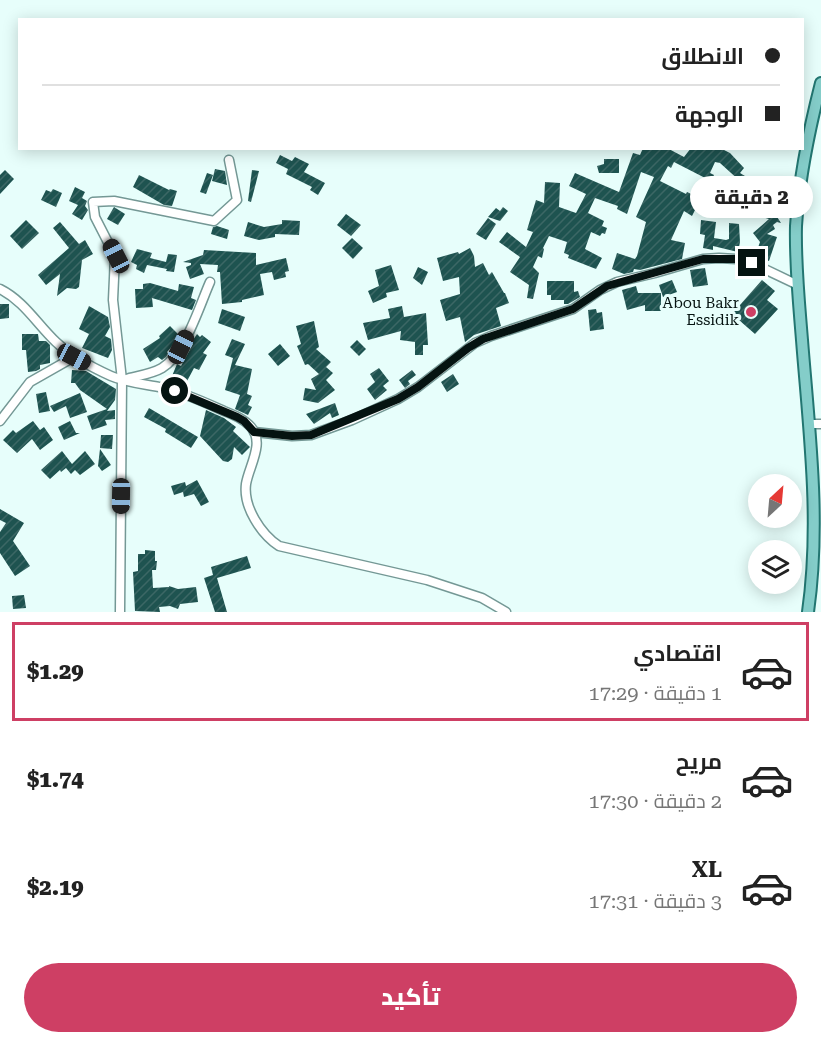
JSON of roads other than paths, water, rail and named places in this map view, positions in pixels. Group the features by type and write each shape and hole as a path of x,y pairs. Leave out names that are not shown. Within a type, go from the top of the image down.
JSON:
{"main road":[{"path":"808,612 814,502 796,227 810,127 821,83"}],"street":[{"path":"120,612 122,380 113,300 116,256 95,217 93,202 114,201 214,221 237,200 228,159"},
{"path":"254,432 292,436 311,435 352,420 408,393 483,339 573,309 616,282 703,259 719,258 752,263 798,285"},
{"path":"122,380 160,369 170,362 181,347 210,282"},
{"path":"0,289 16,299 56,342 74,357 122,380 161,387 197,398 244,421 254,432 257,445 246,484 246,497 255,520 274,543 291,550 393,570 427,580 482,598 506,612"},
{"path":"0,421 30,382 74,357"},
{"path":"809,424 821,424"}],"place":[{"name":"Abou Bakr Essidik","path":"751,312"}]}
